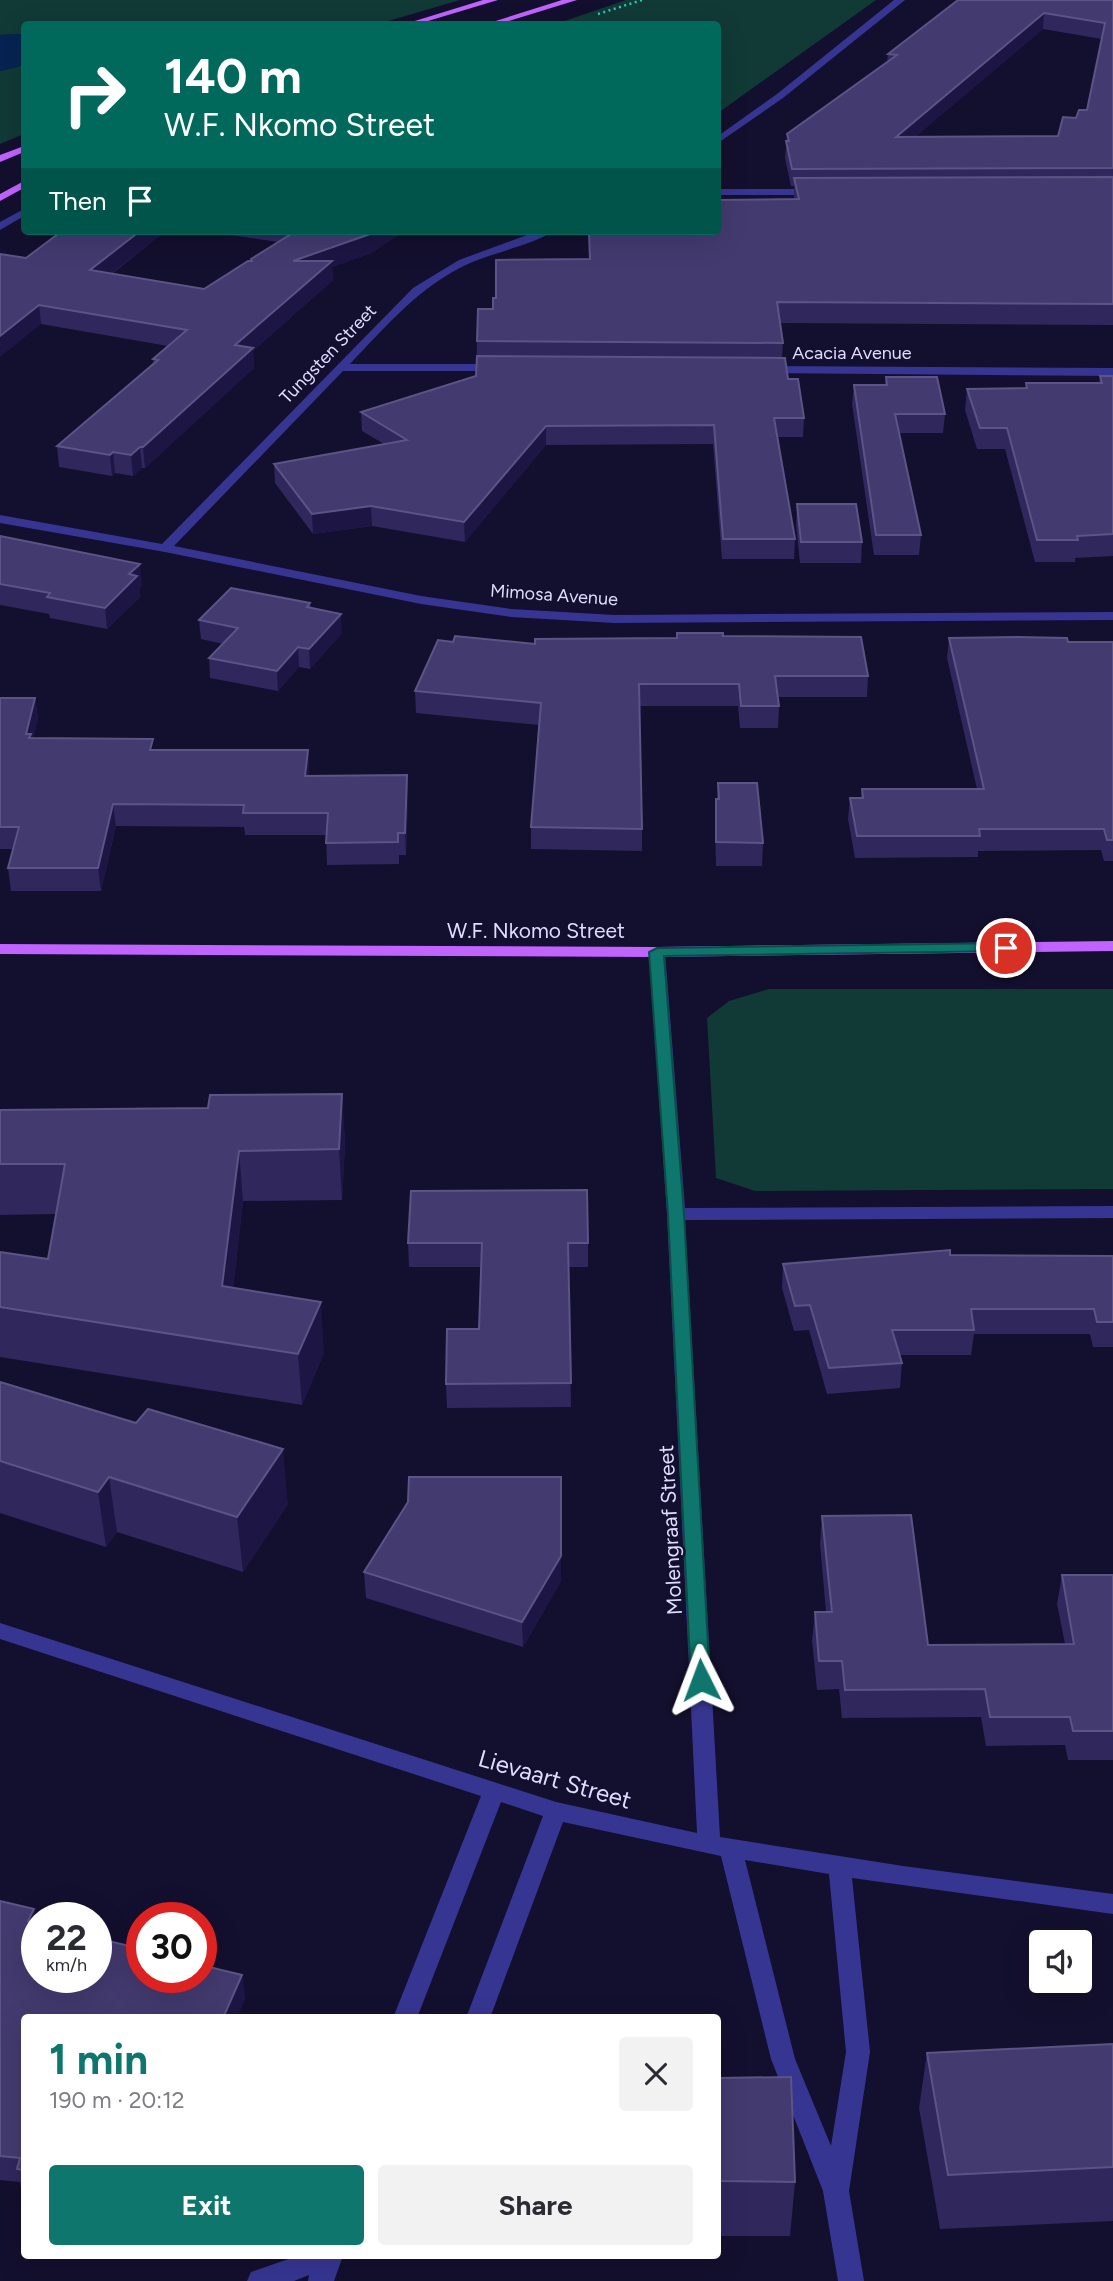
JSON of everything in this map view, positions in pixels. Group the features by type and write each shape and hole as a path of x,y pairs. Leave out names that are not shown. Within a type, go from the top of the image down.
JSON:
{"main road":[{"path":"420,21 493,0"},
{"path":"501,21 572,0"},
{"path":"0,159 21,150"},
{"path":"0,198 21,186"},
{"name":"W.F. Nkomo Street","path":"0,949 657,952 1113,946"}],"street":[{"path":"721,138 780,96 900,0"},
{"path":"721,192 827,192"},
{"path":"0,227 21,214"},
{"name":"Tungsten Street","path":"165,548 399,306 439,274 538,235"},
{"path":"340,367 519,368"},
{"name":"Acacia Avenue","path":"753,370 1113,372"},
{"name":"Mimosa Avenue","path":"0,519 165,548 421,600 511,613 614,620 1113,616"},
{"name":"Molengraaf Street","path":"657,952 720,1846 783,2059 836,2191"},
{"path":"676,1214 1113,1212"},
{"name":"Lievaart Street","path":"0,1630 556,1811 840,1868 1113,1905"},
{"path":"407,2014 494,1791"},
{"path":"480,2014 556,1811"},
{"path":"840,1868 858,2052 836,2191 851,2281"},
{"path":"260,2281 326,2262"}],"path":[{"path":"590,16 642,0"}],"green space":[{"path":"0,0 460,0 388,21 21,21 21,34 0,35"},
{"path":"626,0 876,0 721,111 721,21 565,21"},
{"path":"21,66 21,135 0,144 0,71"},
{"path":"769,989 1113,989 1113,1189 755,1191 716,1178 707,1018 729,1001"}],"water":[{"path":"21,34 21,66 0,71 0,35"}],"building":[{"path":"958,0 1113,0 1113,168 792,169 787,134 897,55 888,54","holes":["1044,13 1105,23 1087,110 1079,110 1076,118 1063,117 1058,136 896,137"]},
{"path":"1113,177 1113,304 777,302 783,343 477,341 478,309 493,309 493,298 496,298 496,260 590,259 589,235 721,235 721,200 799,199 794,178"},
{"path":"57,235 135,235 90,270 204,289 290,235 367,235 293,261 332,261 235,345 253,348 131,455 113,452 110,455 57,446 158,360 153,359 187,330 39,305 0,336 0,254 26,258"},
{"path":"477,356 785,358 788,379 798,379 804,418 774,418 795,539 723,539 714,425 546,426 464,522 371,506 312,514 274,464 407,440 361,412 476,376"},
{"path":"1100,376 1113,376 1113,534 1077,536 1078,540 1037,540 1007,428 980,428 967,389 1027,388 1026,383 1102,383"},
{"path":"886,377 937,377 945,414 895,414 921,535 876,535 854,385 887,385"},
{"path":"797,504 856,504 862,542 801,542"},
{"path":"0,536 140,564 129,574 137,576 105,608 47,597 50,593 0,584"},
{"path":"231,588 310,603 307,607 341,614 309,649 298,647 277,671 209,658 238,628 199,620"},
{"path":"677,633 861,637 868,676 775,676 779,706 741,706 739,684 639,684 642,829 531,827 541,703 415,691 438,640 453,642 455,636 535,644 535,639 677,638"},
{"path":"949,638 1067,638 1068,642 1113,642 1113,840 1107,840 1104,829 979,829 980,836 857,836 850,798 863,798 862,789 984,789"},
{"path":"0,698 35,698 26,734 31,734 29,738 153,739 150,750 308,750 305,776 407,775 405,833 398,833 398,842 326,843 328,813 243,813 244,805 113,804 98,868 8,868 19,827 0,827"},
{"path":"718,783 757,783 763,843 716,842"},
{"path":"342,1094 339,1149 239,1151 222,1286 321,1302 298,1354 0,1307 0,1252 48,1259 65,1164 0,1164 0,1110 208,1108 210,1095"},
{"path":"587,1190 588,1243 568,1243 571,1383 446,1384 447,1329 479,1329 482,1243 408,1243 411,1191"},
{"path":"950,1250 950,1255 1113,1256 1113,1322 1097,1322 1094,1309 971,1309 974,1330 892,1330 902,1363 829,1368 810,1305 795,1306 783,1264"},
{"path":"0,1382 136,1423 148,1409 283,1449 237,1517 109,1477 98,1492 0,1461"},
{"path":"409,1477 561,1477 561,1556 522,1622 364,1572 408,1502"},
{"path":"911,1515 928,1645 1074,1644 1062,1575 1113,1575 1113,1731 1073,1731 1070,1717 990,1717 985,1689 845,1690 842,1661 819,1661 815,1612 832,1612 822,1516"},
{"path":"0,1901 21,1906 21,1993 112,1993 112,1942 126,1945 126,1993 217,1993 217,1969 242,1975 225,2014 21,2014 21,2170 17,2169 20,2158 0,2156"},
{"path":"1113,2044 1113,2167 948,2175 927,2053"},
{"path":"791,2077 795,2182 721,2181 721,2078"}],"route":[{"path":"701,1680 676,1214 657,952 1006,948"}]}
